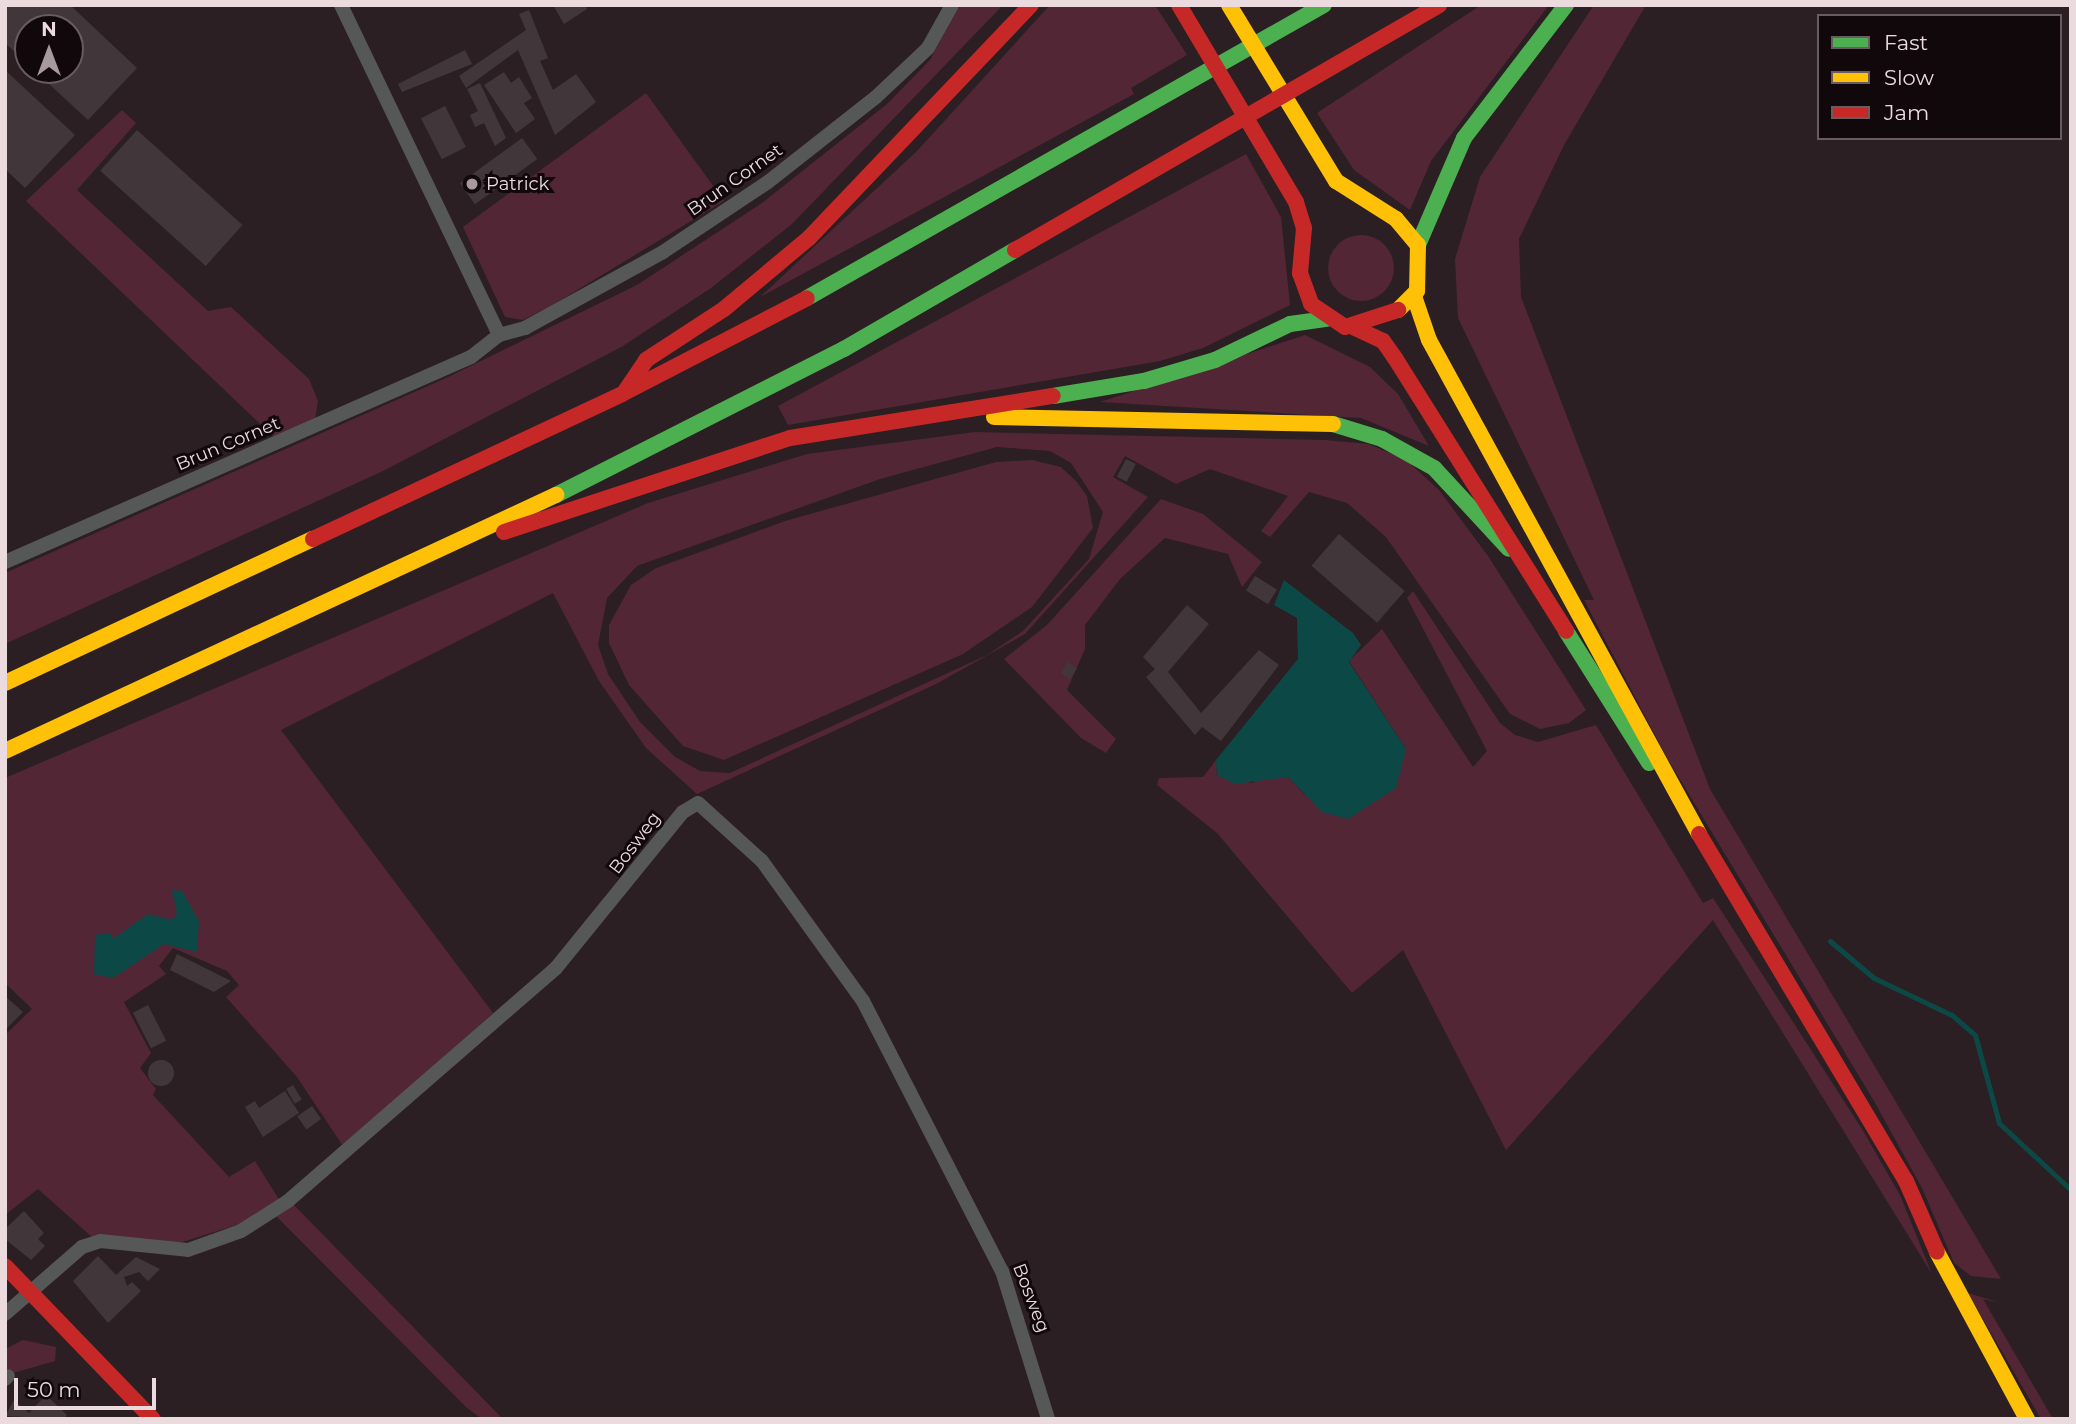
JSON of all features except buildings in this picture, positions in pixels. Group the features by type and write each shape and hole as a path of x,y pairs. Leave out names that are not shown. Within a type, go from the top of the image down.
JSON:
{"main road":[{"path":"622,394 646,360 724,310 809,238 1031,5"},
{"path":"1179,5 1296,201 1304,228 1302,284 1327,319"},
{"path":"1229,5 1336,181 1395,219 1418,245"},
{"path":"5,683 622,394 1143,111 1324,5"},
{"path":"5,751 465,541 844,349 1172,165 1373,47 1439,5"},
{"path":"1353,327 1392,316 1413,296 1421,274 1418,245 1464,138 1566,5"},
{"path":"1413,296 1429,340 1700,836 1906,1181 1952,1288 2027,1419"},
{"path":"465,541 541,524 779,441 1170,375 1290,324 1327,319 1353,327 1382,341 1395,358 1492,510 1510,549 1700,836"},
{"path":"922,417 1337,424 1382,439 1434,468 1510,549"},
{"path":"5,1266 153,1419"}],"street":[{"path":"341,5 499,335"},
{"name":"Brun Cornet","path":"5,562 471,357 499,335 581,299 759,189 908,70 952,5"},
{"name":"Bosweg","path":"28,1289 65,1257 100,1241 188,1250 241,1231 288,1201 556,968 683,812 698,803 762,861 863,1001 1002,1271 1048,1419"},
{"path":"5,1314 28,1289"}],"shaded area":[{"path":"960,5 1003,5 792,224 711,288 623,346 383,471 5,644 5,573 446,378 637,285 762,203 887,104 930,60"},
{"path":"1050,5 1155,5 1187,55 1131,88 1134,94 760,297 917,151"},
{"path":"1481,5 1549,5 1431,161 1410,210 1354,170 1317,113"},
{"path":"1594,5 1646,5 1564,145 1519,239 1521,297 1710,789 2001,1279 1971,1276 1954,1263 1922,1188 1874,1101 1667,758 1584,600 1594,600 1458,318 1455,259 1480,177"},
{"path":"646,93 724,201 551,306 523,320 505,317 463,227"},
{"path":"122,110 136,123 77,190 208,311 231,307 309,379 318,401 315,420 275,438 26,201"},
{"path":"1246,154 1281,217 1290,305 1203,348 1160,361 788,425 778,406"},
{"path":"1354,235 1368,235 1380,240 1389,249 1394,268 1392,281 1385,292 1368,301 1354,301 1342,296 1333,287 1328,275 1328,261 1333,249 1342,240"},
{"path":"1305,335 1370,367 1398,394 1429,446 1361,418 1100,402"},
{"path":"975,432 1325,440 1368,444 1405,459 1439,490 1488,556 1586,710 1569,723 1540,729 1510,714 1386,537 1347,503 1309,492 1270,537 1261,531 1288,496 1210,469 1176,484 1125,456 1113,477 1148,497 1025,634 936,684 697,794 646,748 599,681 553,593 281,730 493,1013 343,1146 297,1077 226,997 239,985 227,971 173,948 159,966 166,974 124,1002 151,1053 140,1068 156,1089 153,1095 229,1177 255,1161 280,1201 249,1221 173,1245 92,1237 38,1189 5,1215 5,1035 32,1009 5,983 5,778 648,503 807,454","holes":["997,447 1050,451 1071,463 1103,512 1089,559 1023,631 987,655 730,773 700,771 675,757 640,722 608,674 598,645 607,598 637,566 880,479"]},
{"path":"1032,460 1061,467 1077,482 1087,496 1093,528 1032,607 963,654 724,760 683,746 629,685 609,643 609,625 631,585 656,568 785,521 996,462"},
{"path":"1161,499 1203,514 1262,562 1242,587 1228,554 1165,538 1120,579 1085,625 1085,649 1067,690 1116,739 1106,753 1081,738 1004,659 1047,625"},
{"path":"1413,591 1500,723 1515,735 1538,742 1596,725 1703,903 1713,898 1862,1129 1900,1195 1932,1274 1713,920 1506,1150 1403,950 1352,993 1217,833 1157,785 1159,778 1203,777 1216,760 1217,775 1252,783 1265,775 1288,777 1305,795 1406,749 1349,661 1382,629 1473,767 1487,751 1407,598"},
{"path":"294,1205 503,1419 482,1419 466,1407 276,1216"},
{"path":"1968,1293 2001,1303 1983,1299 2053,1419 2041,1419"},
{"path":"23,1340 56,1347 55,1361 13,1373 5,1369 5,1349"}],"water":[{"path":"1284,580 1353,633 1361,645 1349,662 1406,749 1396,788 1348,819 1322,812 1288,777 1235,784 1217,775 1216,760 1298,659 1297,618 1274,605"},
{"path":"172,890 182,891 199,921 197,952 164,944 113,978 94,974 95,935 111,933 113,939 148,914 172,920 177,913"}],"waterway":[{"path":"1830,941 1874,978 1952,1015 1975,1035 1999,1123 2071,1190"}],"traffic: fast":[{"path":"807,298 1324,5"},
{"path":"1418,245 1464,138 1566,5"},
{"path":"556,495 844,349 1015,250"},
{"path":"1053,396 1144,381 1215,360 1290,324 1327,319"},
{"path":"1333,424 1382,439 1434,468 1509,549"},
{"path":"1566,631 1649,763"}],"traffic: slow":[{"path":"1229,5 1336,181 1396,219 1418,245 1417,291 1398,310"},
{"path":"1414,296 1429,340 1699,834"},
{"path":"994,417 1333,424"},
{"path":"5,751 556,495"},
{"path":"5,683 313,539"},
{"path":"1937,1252 2027,1419"}],"traffic: jam":[{"path":"626,390 646,360 724,309 809,238 1031,5"},
{"path":"1179,5 1296,202 1304,228 1300,273 1311,304 1345,327 1398,310"},
{"path":"1015,250 1439,5"},
{"path":"313,539 622,394 807,298"},
{"path":"1353,327 1383,341 1395,358 1566,631"},
{"path":"504,532 790,438 1053,396"},
{"path":"1699,834 1906,1181 1937,1252"},
{"path":"5,1266 153,1419"}],"place":[{"name":"Patrick","path":"472,184"}]}
